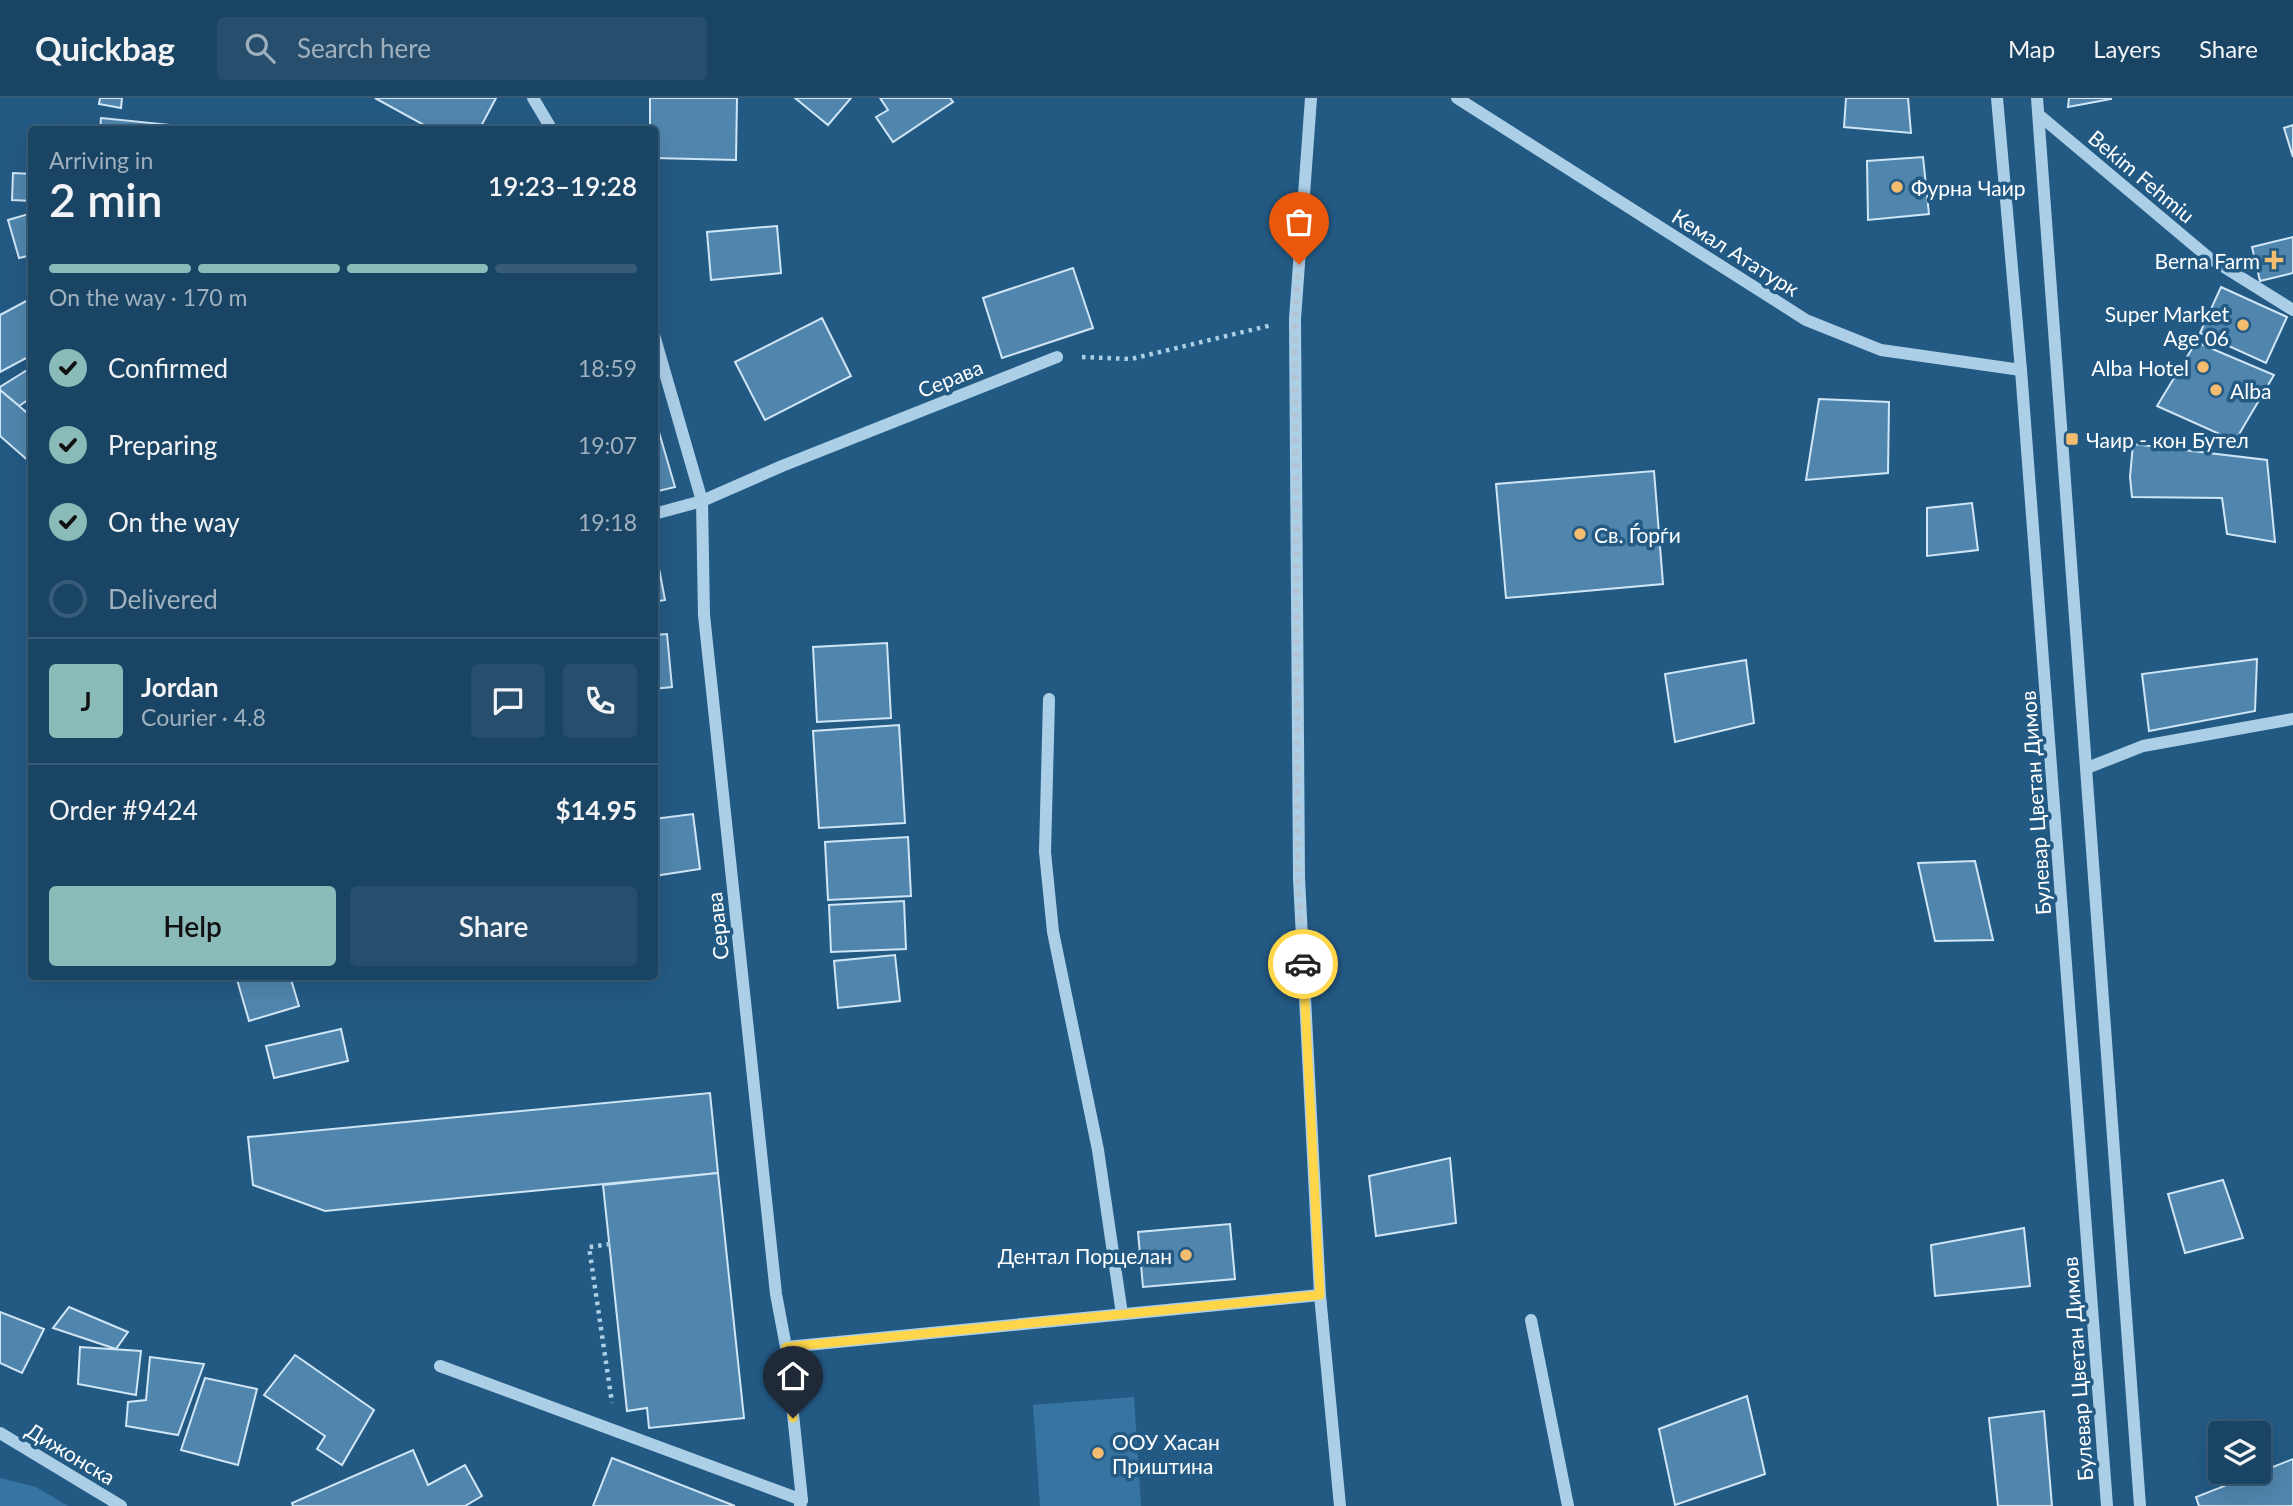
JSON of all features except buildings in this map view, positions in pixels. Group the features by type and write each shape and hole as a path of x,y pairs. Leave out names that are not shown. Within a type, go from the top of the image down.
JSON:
{"street":[{"path":"1311,98 1295,319 1298,878 1320,1295 1340,1506"},
{"name":"Кемал Ататурк","path":"1457,98 1806,320 1881,350 2021,369"},
{"name":"Булевар Цветан Димов","path":"1997,98 2021,369 2107,1506"},
{"path":"2038,98 2140,1506"},
{"path":"539,100 550,126"},
{"name":"Bekim Fehmiu","path":"2039,115 2208,257 2293,310"},
{"name":"Серава","path":"440,1366 801,1503 786,1347 776,1294 704,615 702,500 658,349"},
{"name":"Серава","path":"658,513 702,500 1057,357"},
{"path":"1049,699 1045,852 1053,932 1098,1150 1122,1314"},
{"path":"2087,768 2143,746 2293,719"},
{"path":"786,1347 1320,1295"},
{"path":"1531,1320 1569,1506"},
{"name":"Дижонска","path":"0,1433 121,1506"}],"path":[{"path":"1057,357 1131,359 1295,319"},
{"path":"610,1244 589,1247 617,1432"}],"shaded area":[{"path":"1134,1397 1141,1506 1040,1506 1033,1405"},
{"path":"0,1478 36,1487 68,1506 0,1506"}],"way so far":[{"path":"1299,264 1295,319 1298,878 1303,964"}],"place":[{"name":"Фурна Чаир","path":"1897,187"},
{"name":"Berna Farm","path":"2274,260"},
{"name":"Super Market Age 06","path":"2243,325"},
{"name":"Alba Hotel","path":"2203,367"},
{"name":"Alba","path":"2216,390"},
{"name":"Чаир - кон Бутел","path":"2072,439"},
{"name":"Св. Ѓорѓи","path":"1580,534"},
{"name":"Дентал Порцелан","path":"1186,1255"},
{"name":"ООУ Хасан Приштина","path":"1098,1453"}],"route":[{"path":"793,1418 786,1347 1320,1295 1303,964"}]}
